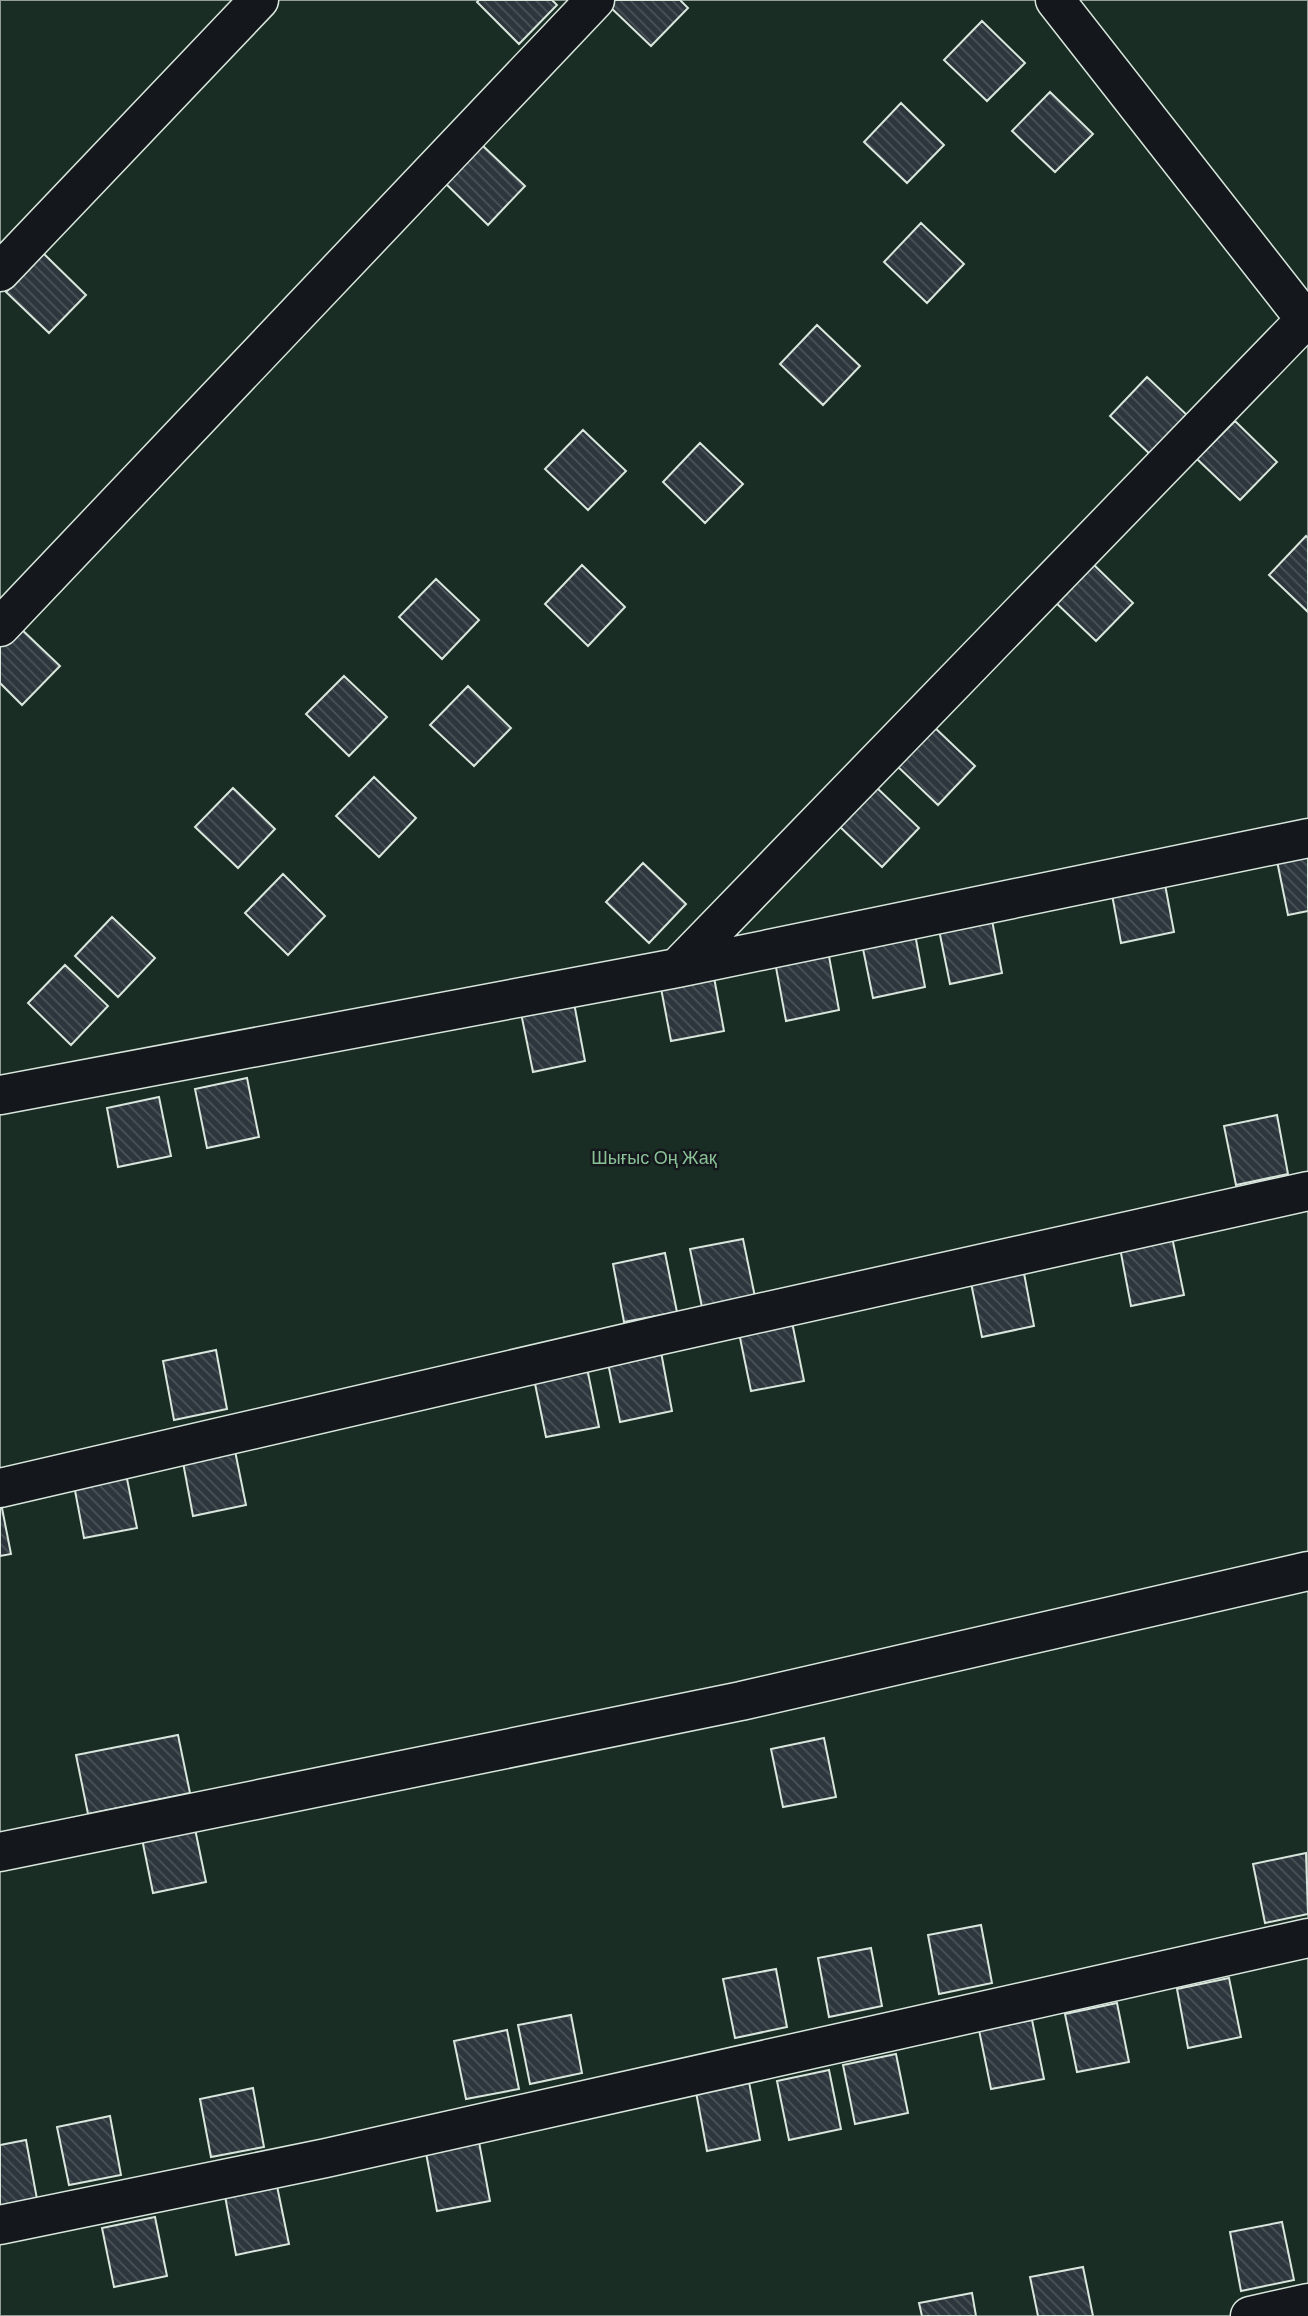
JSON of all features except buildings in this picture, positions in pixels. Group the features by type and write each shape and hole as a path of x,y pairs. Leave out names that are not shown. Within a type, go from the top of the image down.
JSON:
{"lane":[{"path":"0,272 259,0"},
{"path":"0,627 595,0"},
{"path":"677,968 1307,322 1055,0"},
{"path":"0,1095 677,968 1308,838"},
{"path":"0,1488 661,1335 1308,1191"},
{"path":"0,1852 741,1701 1308,1571"},
{"path":"0,2225 326,2158 1308,1938"},
{"path":"1250,2316 1308,2303"}],"green space":[{"name":"Шығыс Оң Жақ","path":"0,0 1308,0 1308,2316 0,2316"}]}
